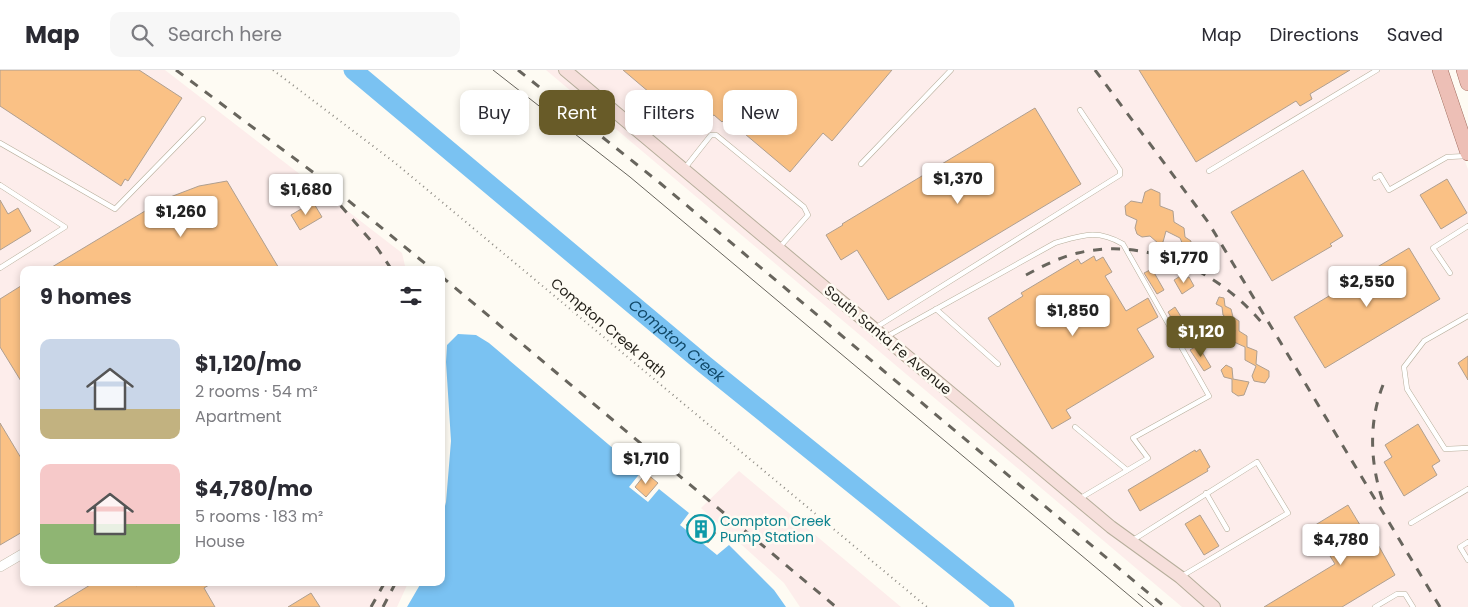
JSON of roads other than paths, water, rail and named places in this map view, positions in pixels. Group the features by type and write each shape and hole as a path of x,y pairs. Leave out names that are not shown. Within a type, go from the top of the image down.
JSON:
{"main road":[{"name":"South Santa Fe Avenue","path":"565,70 1078,500 1180,577 1214,607"},
{"path":"1440,70 1468,154"},
{"path":"1464,70 1468,83"}],"street":[{"path":"0,567 20,555"}],"lane":[{"path":"862,164 951,70"},
{"path":"1209,171 1377,70"},
{"path":"874,329 1120,175 1120,170 1080,110"},
{"path":"0,143 115,209 203,119"},
{"path":"684,169 711,135 716,134 804,207 808,216 778,248"},
{"path":"1375,178 1380,175 1389,190 1447,157 1468,154"},
{"path":"0,185 65,228 0,268"},
{"path":"1450,273 1433,248 1468,226"},
{"path":"884,337 1055,244 1082,235 1107,235 1123,244 1209,396 1133,438 1148,458 1078,500"},
{"path":"936,309 998,364"},
{"path":"1468,316 1424,341 1404,367 1407,389 1445,449 1468,448"},
{"path":"1075,427 1127,470"},
{"path":"1132,541 1257,462 1288,513 1180,577"},
{"path":"1411,523 1468,489"},
{"path":"1206,494 1227,529"},
{"path":"1468,542 1460,546 1468,560"},
{"path":"1375,607 1397,594 1405,594 1413,607"}],"water":[{"path":"458,334 476,335 489,343 641,472 629,487 648,502 659,489 689,513 680,525 717,555 729,545 774,590 786,607 407,607 419,586 445,586 445,506 451,441 446,362 447,345"}],"waterway":[{"name":"Compton Creek","path":"353,70 705,365 1005,607"}],"tram line":[{"path":"493,70 630,177 1143,607"},
{"path":"1138,594 1154,607"}],"railway":[{"path":"176,70 322,179 428,266"},
{"path":"518,70 660,183 1165,607"},
{"path":"1095,70 1208,222 1440,607"},
{"path":"329,192 378,249 389,266"},
{"path":"1026,275 1058,259 1078,253 1105,249 1131,250 1157,255 1183,264 1206,276 1248,308 1266,328"},
{"path":"445,279 836,607"},
{"path":"1383,385 1375,414 1373,444 1376,475 1384,504"},
{"path":"371,607 383,586"},
{"path":"383,607 394,586"}],"place":[{"name":"Compton Creek Pump Station","path":"701,529"}]}
